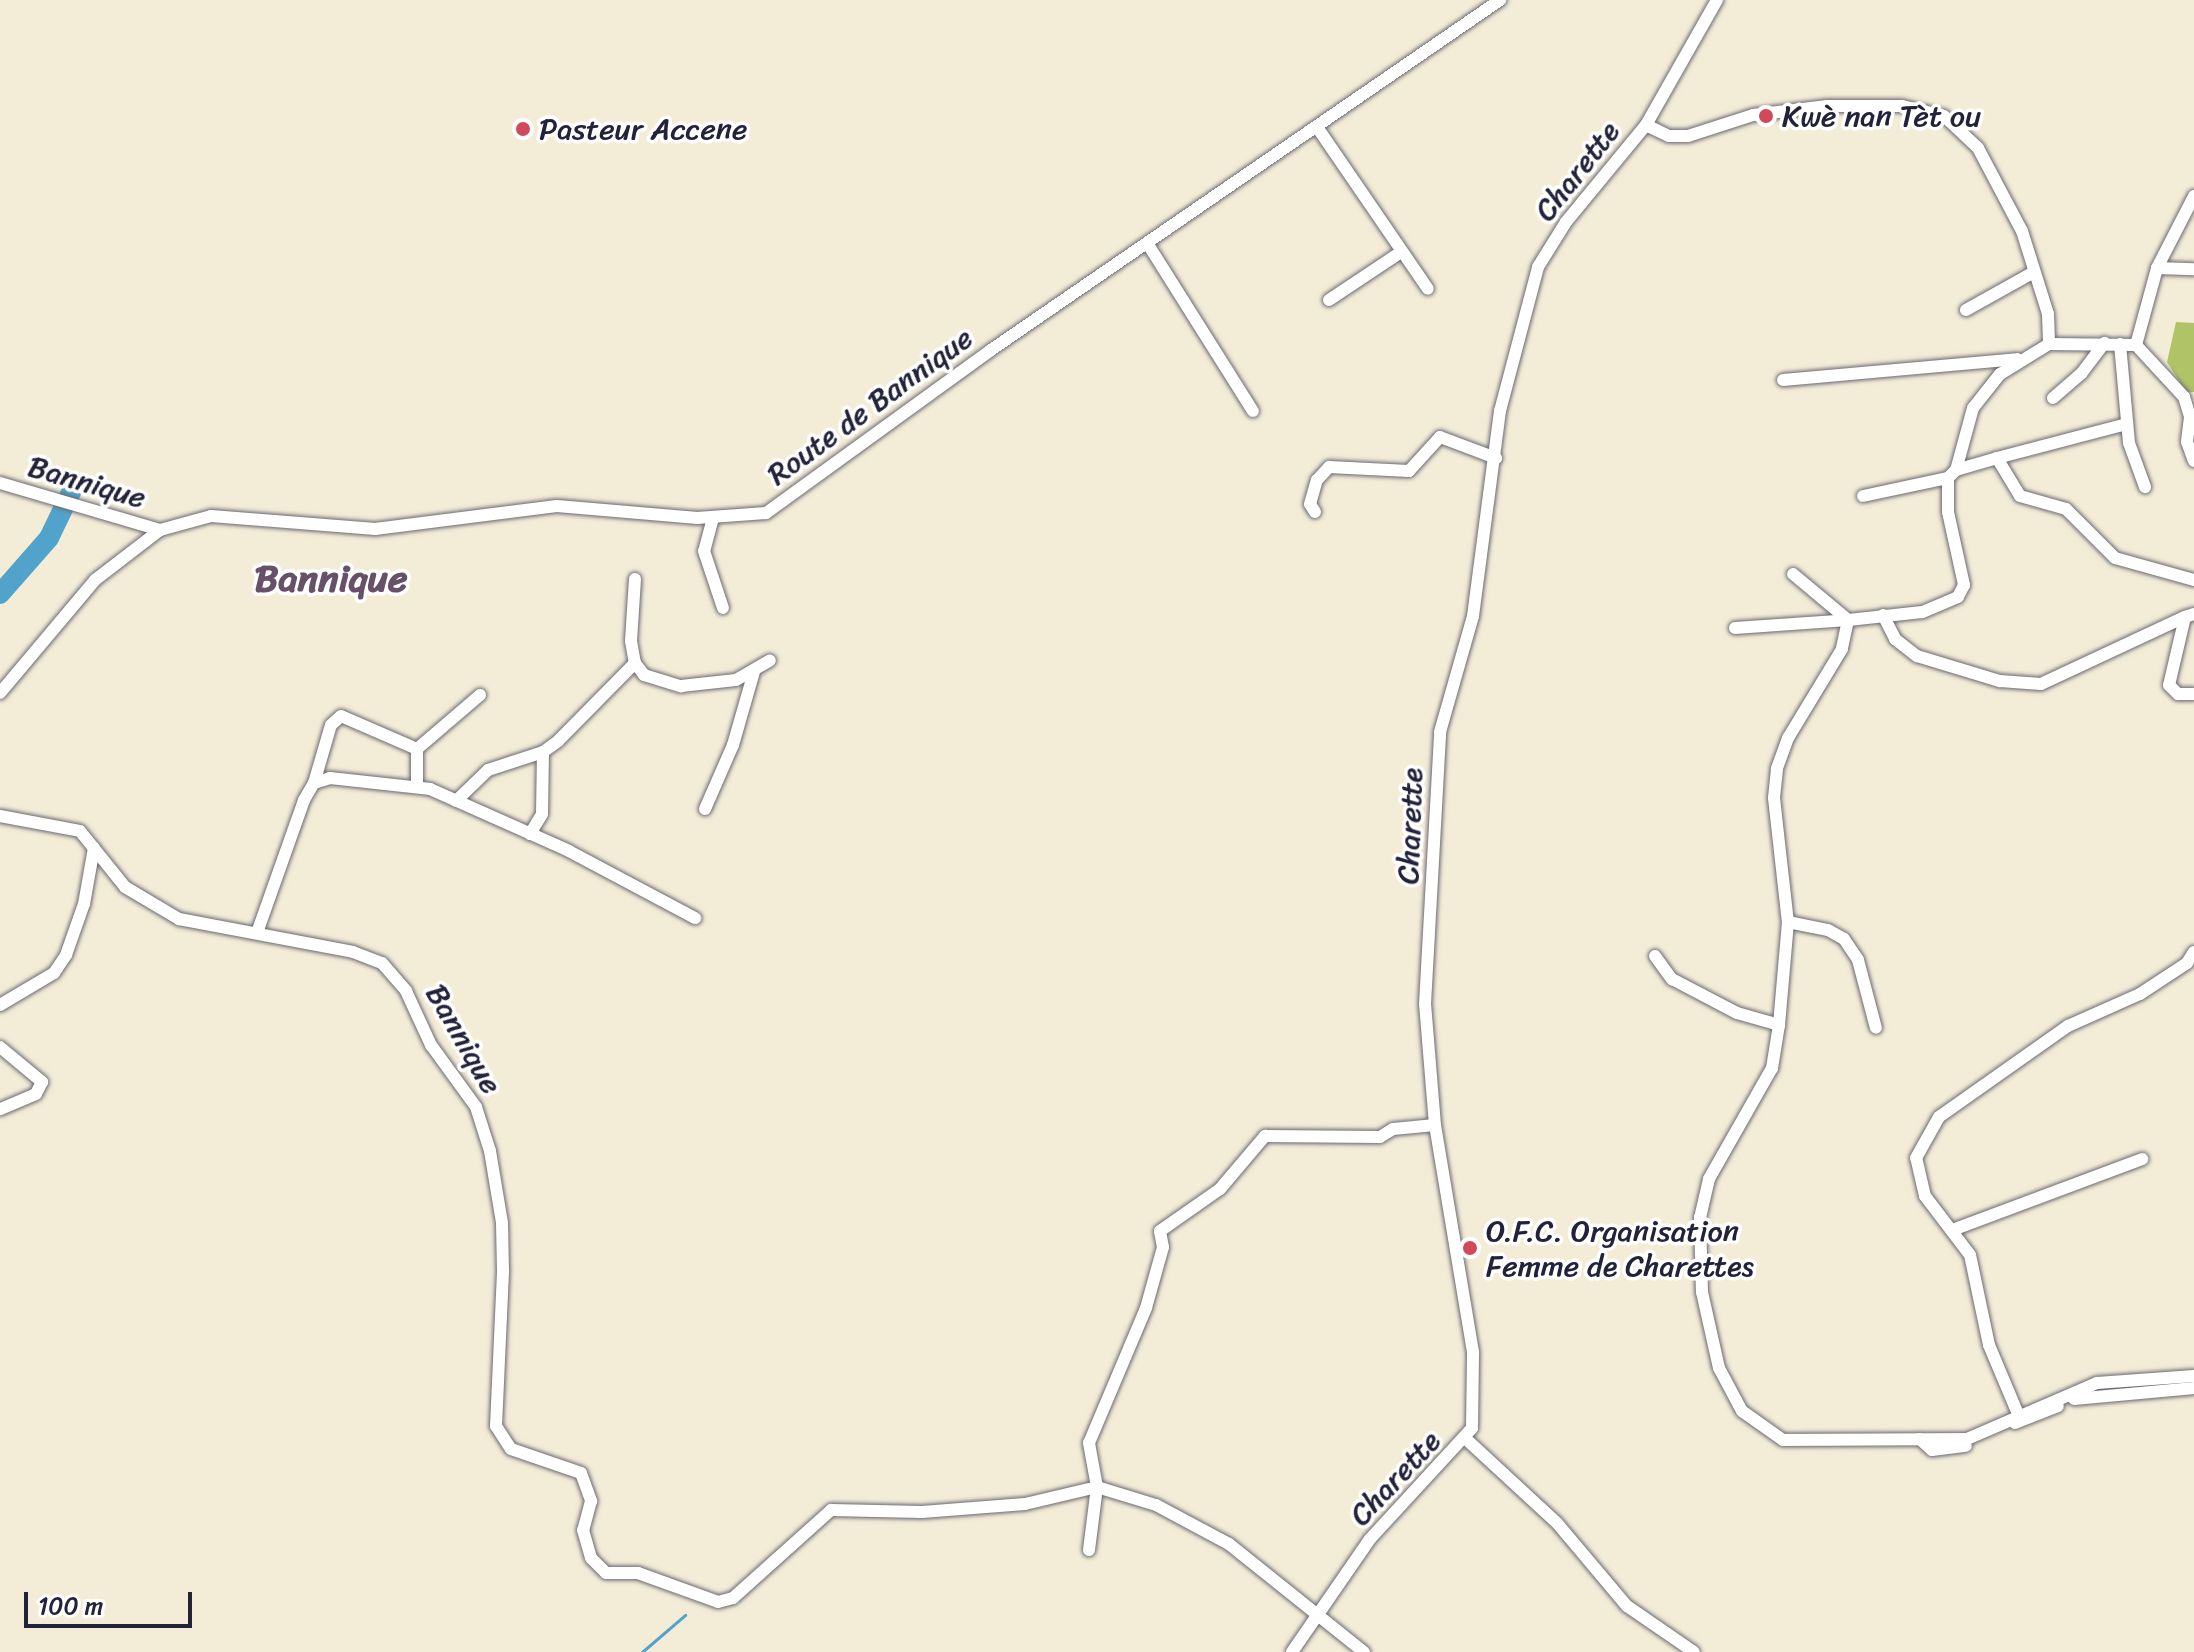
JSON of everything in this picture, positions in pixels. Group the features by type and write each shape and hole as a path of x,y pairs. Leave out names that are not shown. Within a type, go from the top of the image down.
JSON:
{"street":[{"name":"Route de Bannique","path":"0,693 95,580 160,530 211,516 246,515 375,529 557,506 713,518 766,513 795,495 991,350 1149,246 1500,0"},
{"name":"Charette","path":"1292,1652 1405,1495 1466,1439 1475,1412 1473,1352 1435,1125 1425,1004 1440,732 1473,616 1500,411 1538,267 1566,222 1646,125 1717,0"},
{"path":"1646,125 1669,136 1688,136 1753,115 1827,106 1902,106 1944,116 1978,148 2022,231 2048,314 2049,344"},
{"path":"1317,127 1428,289"},
{"path":"2136,345 2157,268 2191,210 2194,196"},
{"path":"1149,246 1253,411"},
{"path":"1329,300 1401,252"},
{"path":"2157,268 2194,269"},
{"path":"1966,310 2034,272"},
{"path":"2053,398 2081,374 2104,343"},
{"path":"1735,628 1848,620 1936,607 1958,597 1964,585 1948,512 1952,474 1973,408 2020,359 2049,344 2136,345 2184,397 2190,417 2194,461"},
{"path":"2120,344 2127,424 2145,487"},
{"path":"1783,380 2020,359"},
{"path":"1863,496 2127,424"},
{"path":"1315,512 1310,504 1317,480 1329,467 1409,471 1440,437 1496,458"},
{"path":"1997,458 2020,496 2066,509 2115,558 2194,580"},
{"name":"Bannique","path":"0,483 160,530"},
{"path":"713,518 704,551 721,604"},
{"path":"1793,574 1848,620"},
{"path":"635,579 631,641 635,663 644,675 681,686 736,680 770,660"},
{"path":"1883,615 1895,639 1917,656 2000,681 2041,684 2189,616"},
{"path":"2189,616 2169,685 2178,694 2194,694"},
{"path":"1848,620 1842,649 1788,738 1777,769 1774,798 1788,922 1772,1068 1729,1138 1709,1179 1700,1217 1702,1292 1719,1368 1742,1411 1783,1440 1967,1439 2018,1414 2097,1383 2194,1376"},
{"path":"456,801 488,770 543,752 635,663"},
{"path":"705,809 733,745 754,672"},
{"path":"417,785 417,749 480,695"},
{"path":"258,930 314,783 331,725 341,716 417,749"},
{"path":"530,834 542,814 543,752"},
{"path":"314,783 330,778 380,786 417,785 530,834 695,918"},
{"name":"Bannique","path":"0,816 80,831 125,887 179,919 258,930 382,963 406,991 431,1045 476,1107 502,1223 496,1426 511,1449 581,1473 590,1486 583,1530 591,1558 606,1573 638,1573 718,1602 733,1598 831,1510 922,1512 1025,1504 1097,1487"},
{"path":"0,1005 54,973 66,955 84,904 94,848"},
{"path":"1788,922 1828,930 1844,939 1858,960 1876,1028"},
{"path":"2018,1414 1989,1345 1970,1255 1955,1229 1925,1196 1916,1158 1939,1117 2068,1026 2140,994 2187,963 2194,952"},
{"path":"1655,956 1672,979 1737,1013 1779,1025"},
{"path":"0,1047 37,1073 42,1087 0,1109"},
{"path":"1089,1550 1097,1487 1089,1443 1146,1308 1163,1247 1160,1231 1220,1189 1265,1136 1380,1137 1393,1129 1435,1125"},
{"path":"1955,1229 2142,1159"},
{"path":"1920,1439 1932,1450 1969,1446 2083,1395 2194,1388"},
{"path":"1466,1439 1557,1523 1627,1606 1694,1652"},
{"path":"1097,1487 1156,1505 1229,1544 1364,1652"}],"green space":[{"path":"2176,322 2194,323 2194,392 2186,392 2167,362"}],"waterway":[{"path":"0,594 49,538 74,486"},
{"path":"642,1652 685,1615"}],"place":[{"name":"Kwè nan Tèt ou","path":"1766,116"},
{"name":"Pasteur Accene","path":"523,129"},
{"name":"O.F.C. Organisation Femme de Charettes","path":"1470,1248"}],"district":[{"name":"Bannique","path":"331,579"}]}
